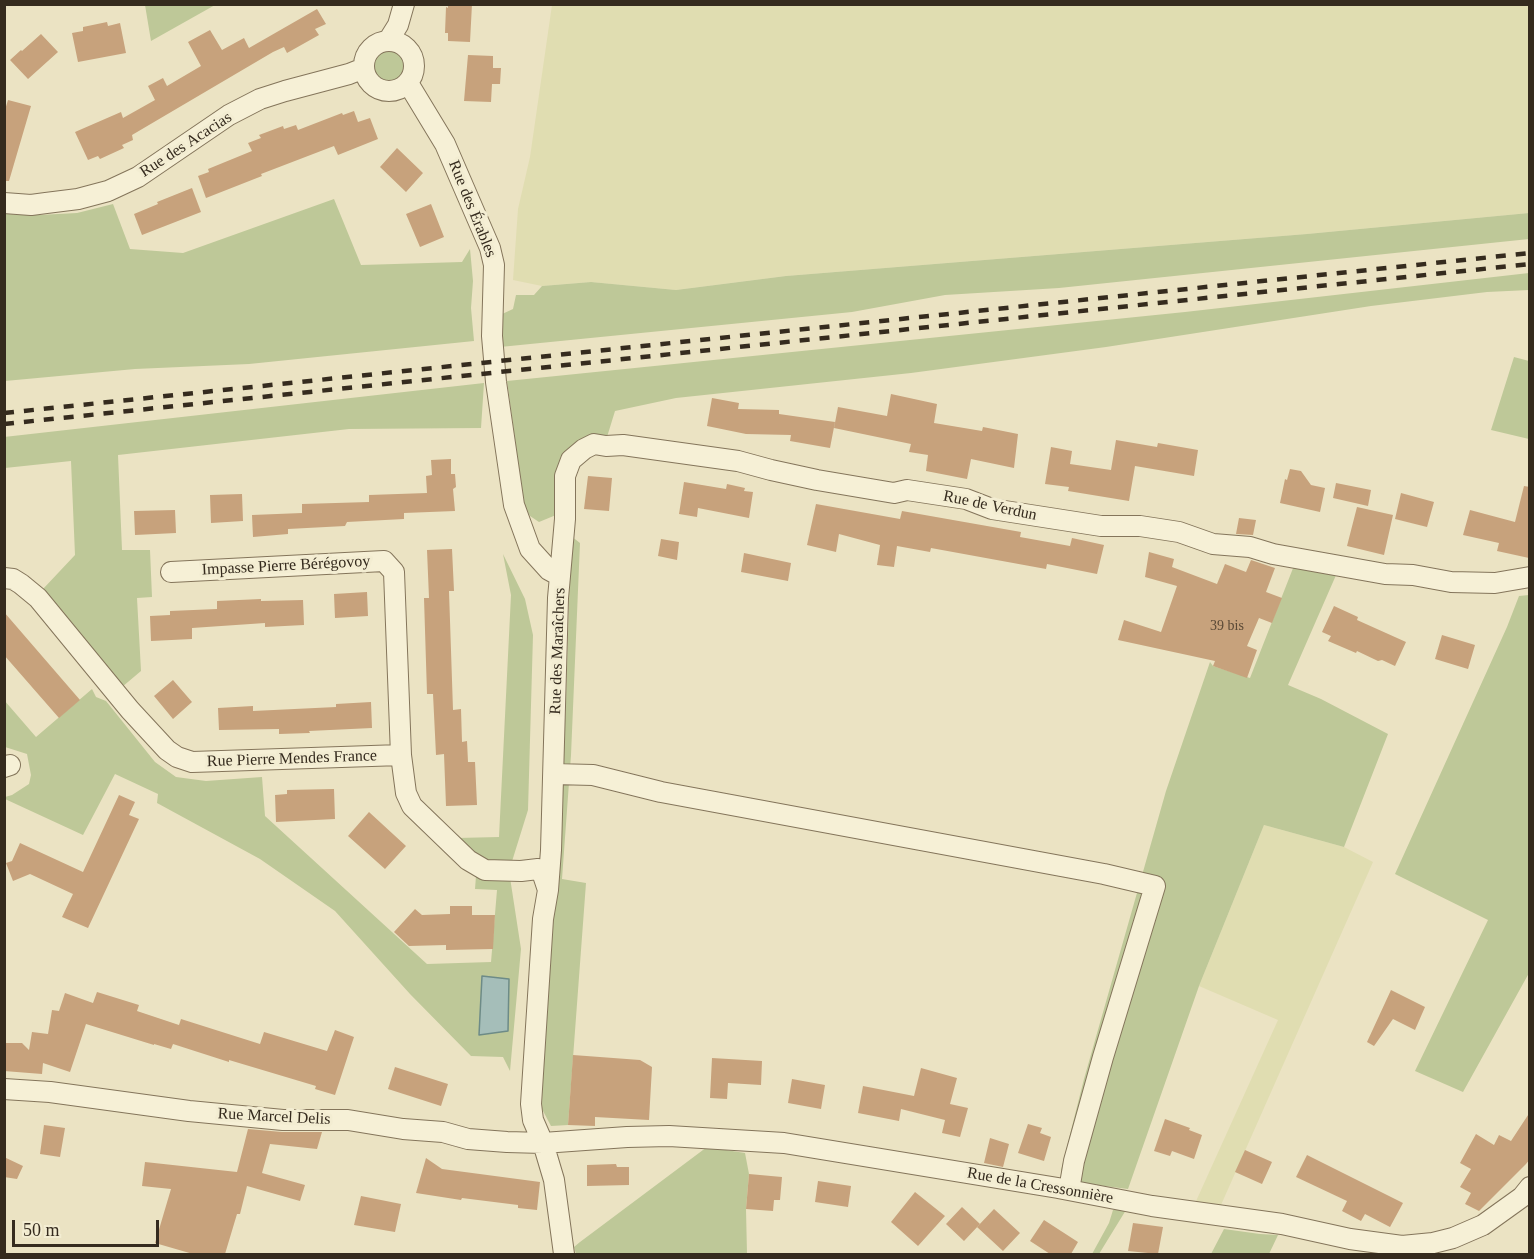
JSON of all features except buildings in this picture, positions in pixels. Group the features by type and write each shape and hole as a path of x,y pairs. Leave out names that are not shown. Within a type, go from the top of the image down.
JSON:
{"street":[{"path":"388,41 398,25 404,4"},
{"path":"388,41 401,44 411,52 415,65 412,78 408,83 397,91 384,92 372,86 364,68 365,58 370,49 378,43 388,41"},
{"name":"Rue des Acacias","path":"4,203 38,204 78,199 108,190 138,177 229,115 260,99 364,68"},
{"name":"Rue des Érables","path":"408,83 445,144 490,248 494,265 492,336 496,382"},
{"name":"Rue des Maraîchers","path":"496,382 514,505 521,529 530,549 549,570 560,576 548,890 543,919 531,1104 533,1120 543,1143 554,1180 564,1254"},
{"name":"Rue de Verdun","path":"560,576 565,519 565,476 571,460 594,444 606,446 623,444 738,461 817,480 894,493 907,490 966,499 992,509 1101,526 1140,526 1179,532 1213,544 1250,548 1385,574 1413,575 1451,582 1495,583 1530,577"},
{"name":"Impasse Pierre Bérégovoy","path":"171,572 384,561 394,573 401,755"},
{"name":"Rue Pierre Mendes France","path":"4,578 13,579 38,598 130,710 167,750 177,757 192,762 401,755 406,793 412,806 478,868 529,870"},
{"path":"553,784 592,775 661,792 1104,874 1155,886 1100,1069 1074,1161 1069,1190"},
{"name":"Rue des Maraîchers","path":"543,919 529,870 538,847 553,784"},
{"path":"529,870 543,875 548,890"},
{"name":"Rue Marcel Delis","path":"4,1089 60,1093 189,1111 283,1120 348,1120 403,1129 443,1132 468,1138 543,1143"},
{"name":"Rue de la Cressonnière","path":"543,1143 669,1136 784,1143 1152,1206 1282,1224 1350,1239 1402,1246 1433,1243 1453,1238 1483,1225 1527,1193"}],"shaded area":[{"path":"552,5 1529,5 1529,213 1307,234 786,276 676,290 591,282 542,286 513,280 518,209 530,157"},
{"path":"1264,825 1344,847 1373,862 1217,1214 1192,1210 1278,1020 1199,986"}],"green space":[{"path":"145,4 215,5 151,41"},
{"path":"389,51 400,55 404,66 400,77 389,81 378,77 374,66 378,55"},
{"path":"334,199 361,265 462,262 470,249 474,341 249,364 135,369 5,381 5,214 77,213 113,204 130,249 183,253"},
{"path":"1529,213 1529,239 1059,288 945,295 852,312 500,347 500,315 513,309 516,295 534,295 542,286 591,282 676,290 786,276 1307,234"},
{"path":"1529,273 1529,290 1487,292 1371,306 1106,347 911,373 676,398 615,411 607,437 594,434 577,442 560,464 556,515 539,522 530,516 524,505 507,381 1185,312"},
{"path":"1514,357 1529,361 1529,439 1491,430"},
{"path":"484,383 481,428 349,429 118,455 122,550 150,550 152,597 137,598 141,671 122,687 43,589 75,555 71,461 5,468 4,437"},
{"path":"571,536 580,543 571,755 562,879 586,883 568,1125 551,1126 542,1109 543,1045 555,903 566,702"},
{"path":"503,554 525,599 533,635 528,810 509,871 521,949 510,1071 503,1057 471,1056 410,994 335,911 260,859 157,803 158,794 115,774 83,835 5,799 29,784 31,775 27,754 5,747 4,700 36,737 92,689 96,697 106,701 155,762 176,777 206,781 262,777 265,816 427,964 491,962 497,890 475,889 476,876 457,838 499,837 511,595"},
{"path":"1297,558 1340,566 1288,685 1321,699 1388,734 1344,847 1264,825 1199,986 1128,1189 1073,1182 1061,1170 1084,1079 1166,791 1210,662 1213,666 1250,678"},
{"path":"1529,595 1529,973 1463,1092 1415,1071 1488,920 1395,874 1519,596"},
{"path":"707,1147 745,1153 749,1174 746,1209 747,1254 576,1254 574,1247 580,1242"},
{"path":"1113,1210 1126,1210 1099,1254 1092,1254 1109,1223"},
{"path":"1224,1229 1278,1235 1269,1254 1211,1254"}],"water":[{"path":"482,976 509,979 508,1031 479,1035"}],"railway":[{"path":"4,413 1530,253"},
{"path":"4,424 1530,264"}]}
